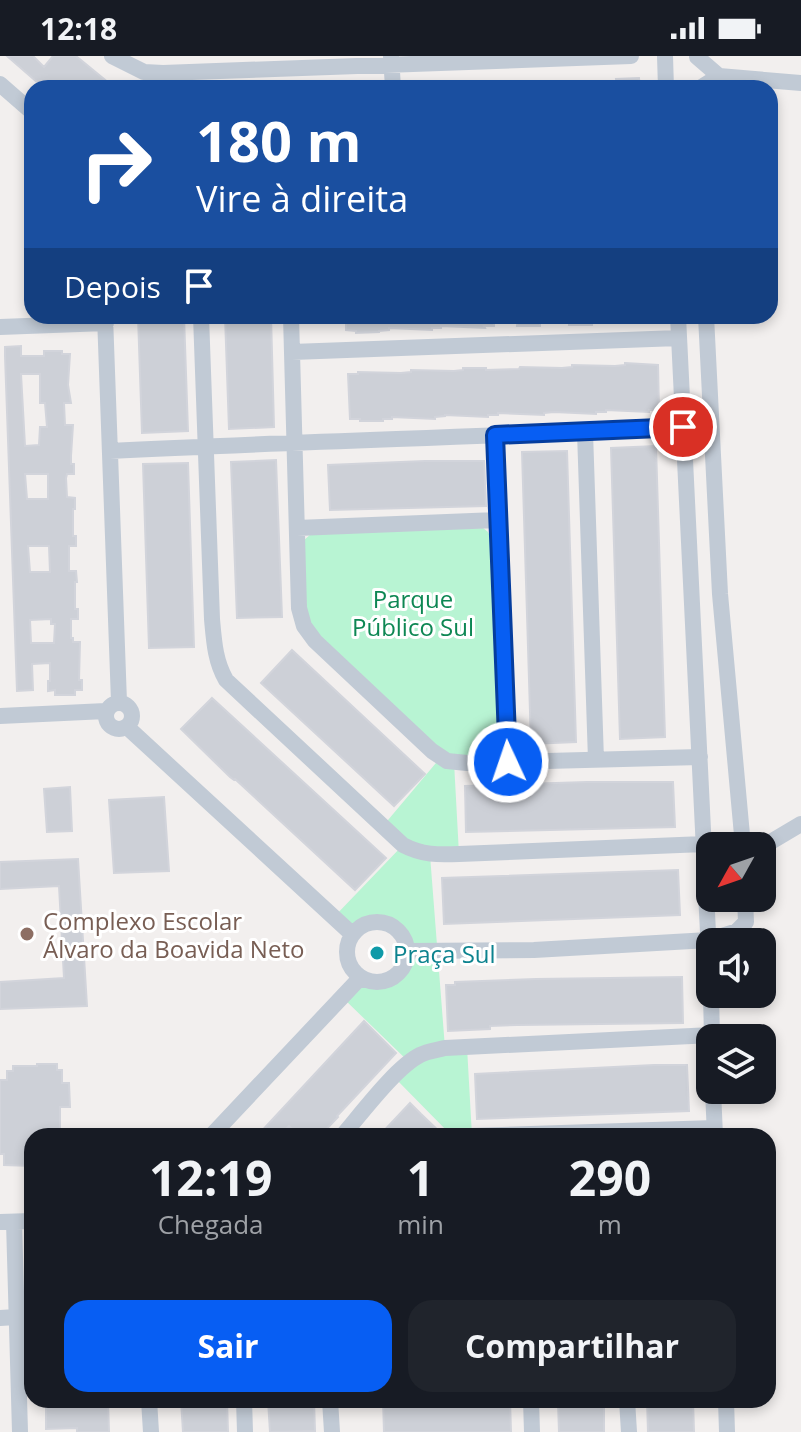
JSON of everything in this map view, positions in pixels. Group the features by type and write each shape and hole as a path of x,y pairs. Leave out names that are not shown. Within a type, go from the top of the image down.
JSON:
{"street":[{"path":"112,56 144,72 163,73 392,60 631,56"},
{"path":"665,56 666,80"},
{"path":"697,56 719,76"},
{"path":"697,56 698,80"},
{"path":"392,60 393,80"},
{"path":"712,80 719,76 766,80"},
{"path":"778,81 801,83"},
{"path":"0,84 24,105"},
{"path":"0,327 45,324"},
{"path":"105,324 113,707"},
{"path":"201,324 215,656 226,680 241,696 403,845 414,850 430,855 696,844"},
{"path":"291,324 299,608 304,626 315,641 432,751 447,761 700,757"},
{"path":"678,324 703,832"},
{"path":"706,324 720,594 742,832"},
{"path":"292,352 679,338"},
{"path":"110,451 683,427"},
{"path":"585,432 596,760"},
{"path":"495,435 508,762"},
{"path":"297,528 497,520"},
{"path":"0,716 127,705 132,712 132,720 127,727 352,934"},
{"path":"776,839 801,824"},
{"path":"377,922 396,928 402,934 408,951 403,969 397,976 379,983 360,978 353,971 346,954 352,934 359,927 377,922"},
{"path":"408,951 534,950 696,941"},
{"path":"219,1128 360,978"},
{"path":"349,1128 394,1077 423,1053 445,1048 696,1038"},
{"path":"713,1104 714,1128"},
{"path":"7,1222 8,1317 20,1432"},
{"path":"150,1408 151,1432"},
{"path":"244,1408 245,1432"},
{"path":"330,1408 332,1432"},
{"path":"531,1408 532,1432"},
{"path":"628,1408 629,1432"},
{"path":"726,1408 727,1432"}],"green space":[{"name":"Parque Público Sul","path":"483,528 491,539 501,745 486,757 454,762 459,854 430,855 445,1048 467,1047 472,1128 444,1128 394,1077 409,1062 342,997 360,978 377,982 391,979 401,971 406,960 407,947 394,926 372,922 352,934 334,917 403,845 383,826 441,757 315,632 305,611 303,541 311,534"}],"building":[{"path":"7,56 33,56 44,67 53,56 76,56 105,80 35,80"},
{"path":"138,324 184,324 188,431 142,433"},
{"path":"225,324 271,324 274,427 229,429"},
{"path":"346,324 494,324 485,328 389,328 379,332 356,333 346,330"},
{"path":"517,324 540,324 540,326"},
{"path":"21,346 21,356 44,356 44,351 70,354 68,385 71,403 64,403 65,425 73,425 71,464 74,464 74,474 67,474 66,478 67,497 75,498 73,536 76,536 76,546 69,546 69,571 76,571 75,609 78,609 78,619 71,619 71,638 73,642 80,642 79,680 82,680 82,690 75,690 75,695 55,695 55,690 48,691 50,663 32,664 33,690 17,691 5,347","holes":["21,374 40,374 40,403 45,403 47,427 40,427 39,445 25,446","25,474 48,474 48,499 27,499","28,546 49,546 50,572 30,572","51,619 51,624 55,624 54,643 31,643 30,620"]},
{"path":"625,363 658,365 659,410 606,410 596,414 554,412 544,415 498,413 488,417 445,415 435,419 392,417 383,421 350,419 348,374 454,371 463,368 615,366"},
{"path":"656,446 665,737 620,739 611,448"},
{"path":"567,451 576,742 531,744 522,452"},
{"path":"276,460 282,617 237,618 231,462"},
{"path":"484,461 486,506 330,510 328,465"},
{"path":"188,463 194,647 149,648 143,464"},
{"path":"292,650 425,774 394,806 261,683"},
{"path":"212,698 386,858 355,890 181,729"},
{"path":"673,782 675,827 466,832 465,786"},
{"path":"70,787 72,831 47,832 44,789"},
{"path":"164,797 169,871 114,873 109,800"},
{"path":"78,859 87,1006 0,1009 0,982 64,978 59,886 0,889 0,862"},
{"path":"678,870 680,915 444,924 442,878"},
{"path":"682,977 683,1023 517,1025 448,1031 446,985 455,985 455,982"},
{"path":"364,1021 396,1053 328,1128 264,1128"},
{"path":"57,1064 57,1070 62,1070 62,1083 69,1083 70,1107 60,1107 60,1128 24,1128 24,1166 4,1165 4,1154 0,1154 0,1080 7,1080 7,1071 13,1071 13,1066"},
{"path":"687,1065 689,1111 477,1119 475,1074"},
{"path":"410,1103 436,1128 387,1128"},
{"path":"46,1408 108,1408 109,1432 77,1432 77,1428 46,1429"},
{"path":"182,1408 227,1408 228,1432 183,1432"},
{"path":"268,1408 314,1408 315,1431 270,1432"},
{"path":"383,1408 510,1408 511,1432 384,1432"},
{"path":"558,1408 604,1408 604,1432 559,1432"},
{"path":"647,1408 693,1408 694,1432 648,1432"}],"place":[{"name":"Complexo Escolar Álvaro da Boavida Neto","path":"27,934"},
{"name":"Praça Sul","path":"377,953"}],"route":[{"path":"508,762 495,435 683,427"}]}
